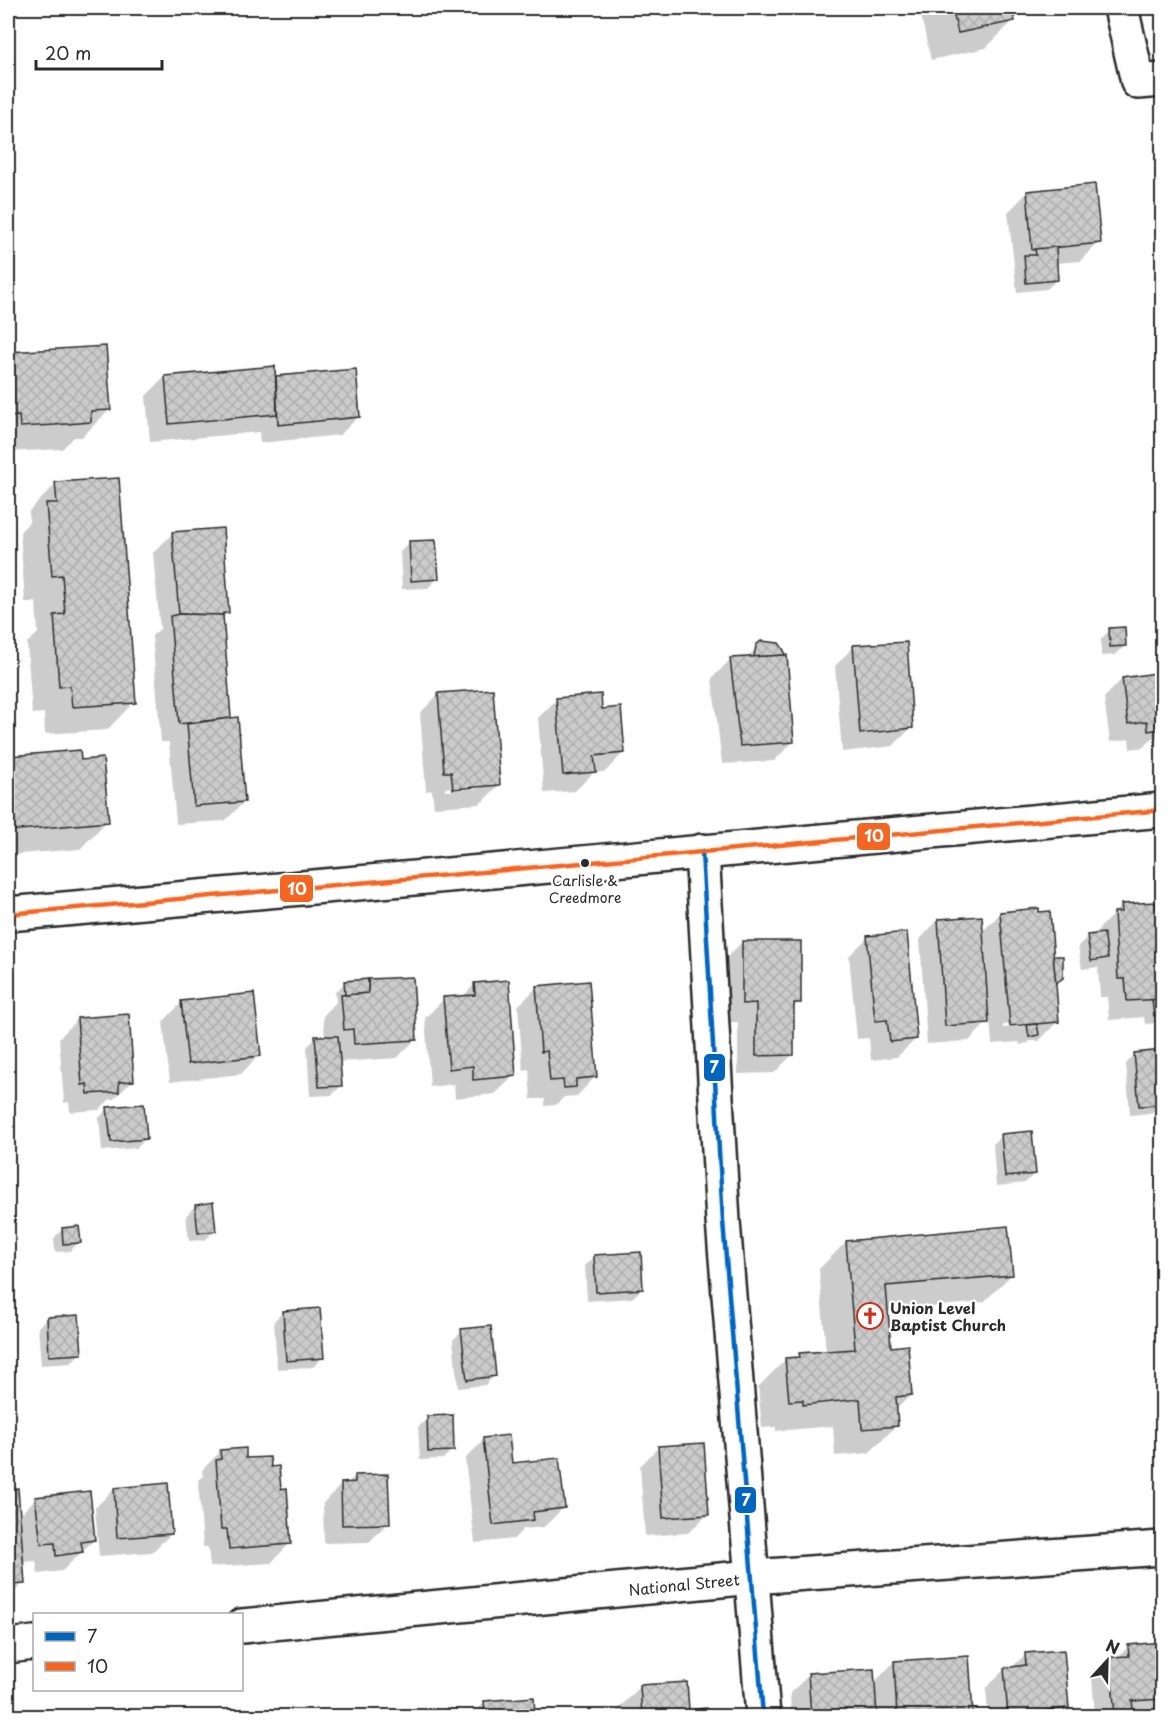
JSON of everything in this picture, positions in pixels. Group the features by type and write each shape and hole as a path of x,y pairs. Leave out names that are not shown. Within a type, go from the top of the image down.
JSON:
{"street":[{"path":"1121,8 1150,81"},
{"path":"8,914 585,864 702,851 1162,810"},
{"path":"702,851 723,1221 762,1716"},
{"name":"National Street","path":"243,1626 752,1577 1162,1548"},
{"path":"8,1646 33,1643"}],"building":[{"path":"952,8 1012,8 1015,21 958,33"},
{"path":"1095,184 1101,243 1032,250 1027,191"},
{"path":"1056,247 1058,280 1026,283 1024,255 1036,255 1035,249"},
{"path":"106,346 111,410 91,411 91,422 55,425 20,427 19,416 8,417 8,352"},
{"path":"275,366 277,414 169,424 165,376"},
{"path":"356,369 360,417 278,425 276,376"},
{"path":"119,478 136,703 72,707 70,686 59,687 54,615 65,614 62,575 52,576 46,503 57,503 55,482"},
{"path":"223,528 229,613 223,613 223,615 179,614 172,532"},
{"path":"436,540 439,579 411,581 409,541"},
{"path":"179,614 223,615 231,718 179,724 170,616"},
{"path":"1125,627 1126,646 1110,647 1109,628"},
{"path":"761,641 779,643 785,655 754,657 756,645"},
{"path":"907,642 913,728 860,734 853,645"},
{"path":"787,655 794,742 740,746 730,658"},
{"path":"1162,672 1162,729 1148,731 1147,721 1128,724 1122,678"},
{"path":"493,689 500,785 453,789 451,772 444,772 438,693"},
{"path":"601,694 602,709 621,707 625,753 594,756 596,772 563,775 556,698"},
{"path":"238,717 245,802 194,806 187,724"},
{"path":"80,750 81,760 103,758 109,822 8,831 10,756"},
{"path":"1155,902 1156,909 1162,908 1162,999 1127,1001 1125,979 1118,979 1114,912 1122,912 1121,904"},
{"path":"1039,908 1039,912 1050,911 1059,1022 1010,1026 1000,912"},
{"path":"982,916 989,1023 945,1026 938,919"},
{"path":"907,932 917,1039 890,1042 887,1020 875,1021 867,936"},
{"path":"1104,933 1108,958 1091,961 1087,935"},
{"path":"742,941 801,941 801,1003 794,1003 794,1055 756,1056 756,1003 742,1004"},
{"path":"1053,956 1063,956 1063,978 1056,983"},
{"path":"413,977 417,1040 354,1044 353,1029 344,1030 341,995 368,993 368,979"},
{"path":"368,979 368,993 345,995 344,981"},
{"path":"509,980 516,1076 473,1080 473,1066 449,1069 443,997 475,995 474,983"},
{"path":"589,981 597,1077 576,1079 576,1087 564,1088 563,1080 550,1081 547,1051 541,1052 536,986"},
{"path":"254,993 261,1056 188,1064 181,1001"},
{"path":"1162,999 1162,1015 1154,1016 1152,1000"},
{"path":"129,1014 134,1081 119,1082 119,1092 88,1094 87,1084 82,1085 77,1018"},
{"path":"1037,1024 1039,1035 1029,1037 1027,1025"},
{"path":"315,1036 338,1036 342,1086 319,1087"},
{"path":"1162,1050 1162,1084 1160,1084 1162,1105 1139,1106 1134,1053"},
{"path":"144,1104 147,1139 111,1142 107,1107"},
{"path":"1032,1131 1036,1174 1005,1177 1001,1134"},
{"path":"213,1202 216,1231 198,1233 195,1205"},
{"path":"79,1226 81,1243 63,1244 62,1228"},
{"name":"Union Level Baptist Church","path":"1008,1226 1013,1275 886,1286 891,1347 908,1345 912,1395 896,1397 898,1426 862,1429 860,1399 803,1405 803,1400 789,1401 785,1358 800,1357 799,1353 855,1349 846,1241"},
{"path":"641,1252 643,1289 596,1292 594,1255"},
{"path":"320,1308 324,1358 286,1361 283,1311"},
{"path":"79,1315 82,1354 49,1356 47,1317"},
{"path":"491,1326 496,1376 467,1380 461,1329"},
{"path":"453,1415 454,1451 428,1452 427,1416"},
{"path":"509,1435 512,1463 559,1458 565,1508 533,1512 534,1520 493,1525 483,1438"},
{"path":"704,1443 709,1515 663,1518 658,1446"},
{"path":"246,1448 246,1458 270,1457 271,1467 279,1466 281,1489 287,1488 291,1544 229,1549 227,1529 221,1529 216,1460 221,1459 220,1450"},
{"path":"388,1474 390,1524 342,1525 341,1483 355,1482 355,1475"},
{"path":"168,1483 172,1534 117,1538 114,1488"},
{"path":"18,1488 25,1584 8,1585 8,1489"},
{"path":"90,1491 95,1540 81,1542 83,1552 56,1556 55,1543 41,1544 35,1497"},
{"path":"1162,1642 1162,1699 1132,1701 1134,1716 1115,1716 1110,1657 1129,1656 1128,1645"},
{"path":"1064,1650 1069,1708 1031,1712 1031,1716 1008,1716 1004,1668 1026,1665 1025,1653"},
{"path":"969,1656 973,1714 897,1716 894,1661"},
{"path":"874,1669 877,1716 811,1716 808,1673"},
{"path":"687,1682 689,1710 706,1708 707,1716 642,1716 640,1685"},
{"path":"534,1697 535,1716 473,1716 485,1715 484,1701"}],"transit line":[{"name":"10","path":"8,914 1162,810"},
{"name":"7","path":"702,851 723,1221 763,1716"}],"place":[{"name":"Carlisle & Creedmore","path":"585,863"},
{"name":"Union Level Baptist Church","path":"870,1316"}]}
